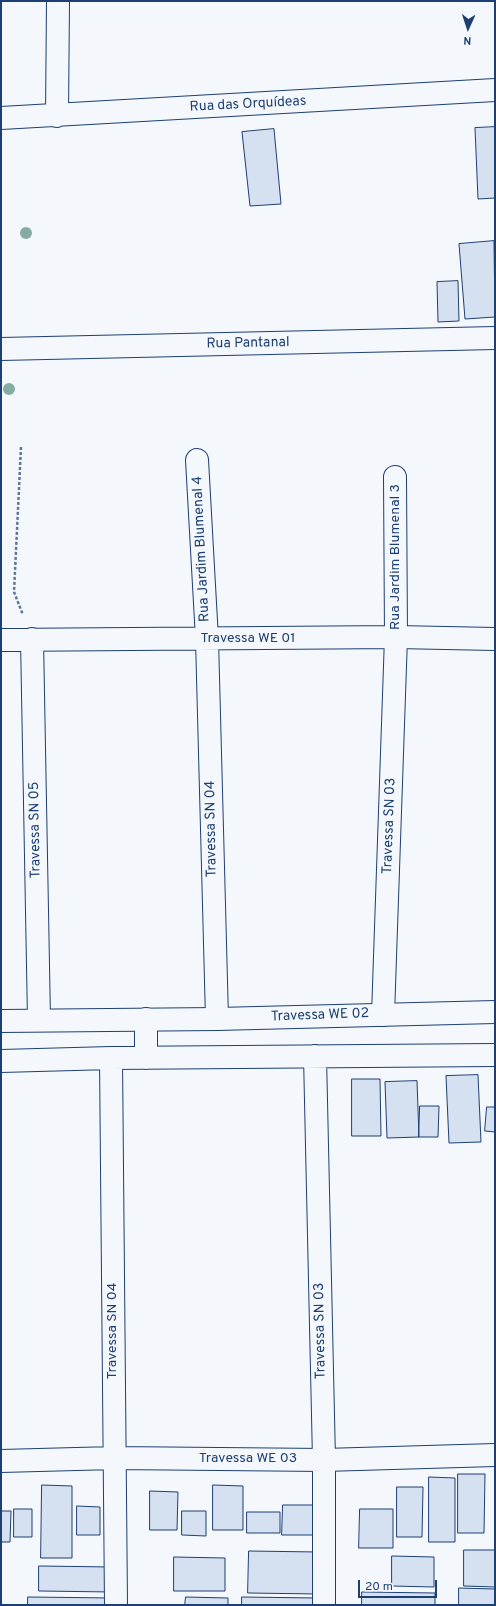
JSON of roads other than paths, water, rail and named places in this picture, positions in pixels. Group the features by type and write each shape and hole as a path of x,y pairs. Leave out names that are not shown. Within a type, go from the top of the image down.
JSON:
{"street":[{"path":"57,116 58,1"},
{"name":"Rua das Orquídeas","path":"1,118 495,90"},
{"name":"Rua Pantanal","path":"1,349 495,338"},
{"name":"Rua Jardim Blumenal 4","path":"196,460 207,639"},
{"name":"Rua Jardim Blumenal 3","path":"396,477 396,637"},
{"name":"Travessa WE 01","path":"1,640 396,637 495,639"},
{"name":"Travessa SN 03","path":"383,1015 396,637"},
{"name":"Travessa SN 04","path":"207,639 217,1019"},
{"name":"Travessa SN 05","path":"32,640 39,1020"},
{"name":"Travessa WE 02","path":"1,1020 217,1019 495,1012"},
{"path":"146,1019 146,1058"},
{"path":"1,1061 111,1058 495,1055"},
{"name":"Travessa SN 03","path":"315,1056 324,1460 324,1605"},
{"name":"Travessa SN 04","path":"111,1058 116,1605"},
{"name":"Travessa WE 03","path":"1,1461 114,1458 324,1460 495,1455"}]}
